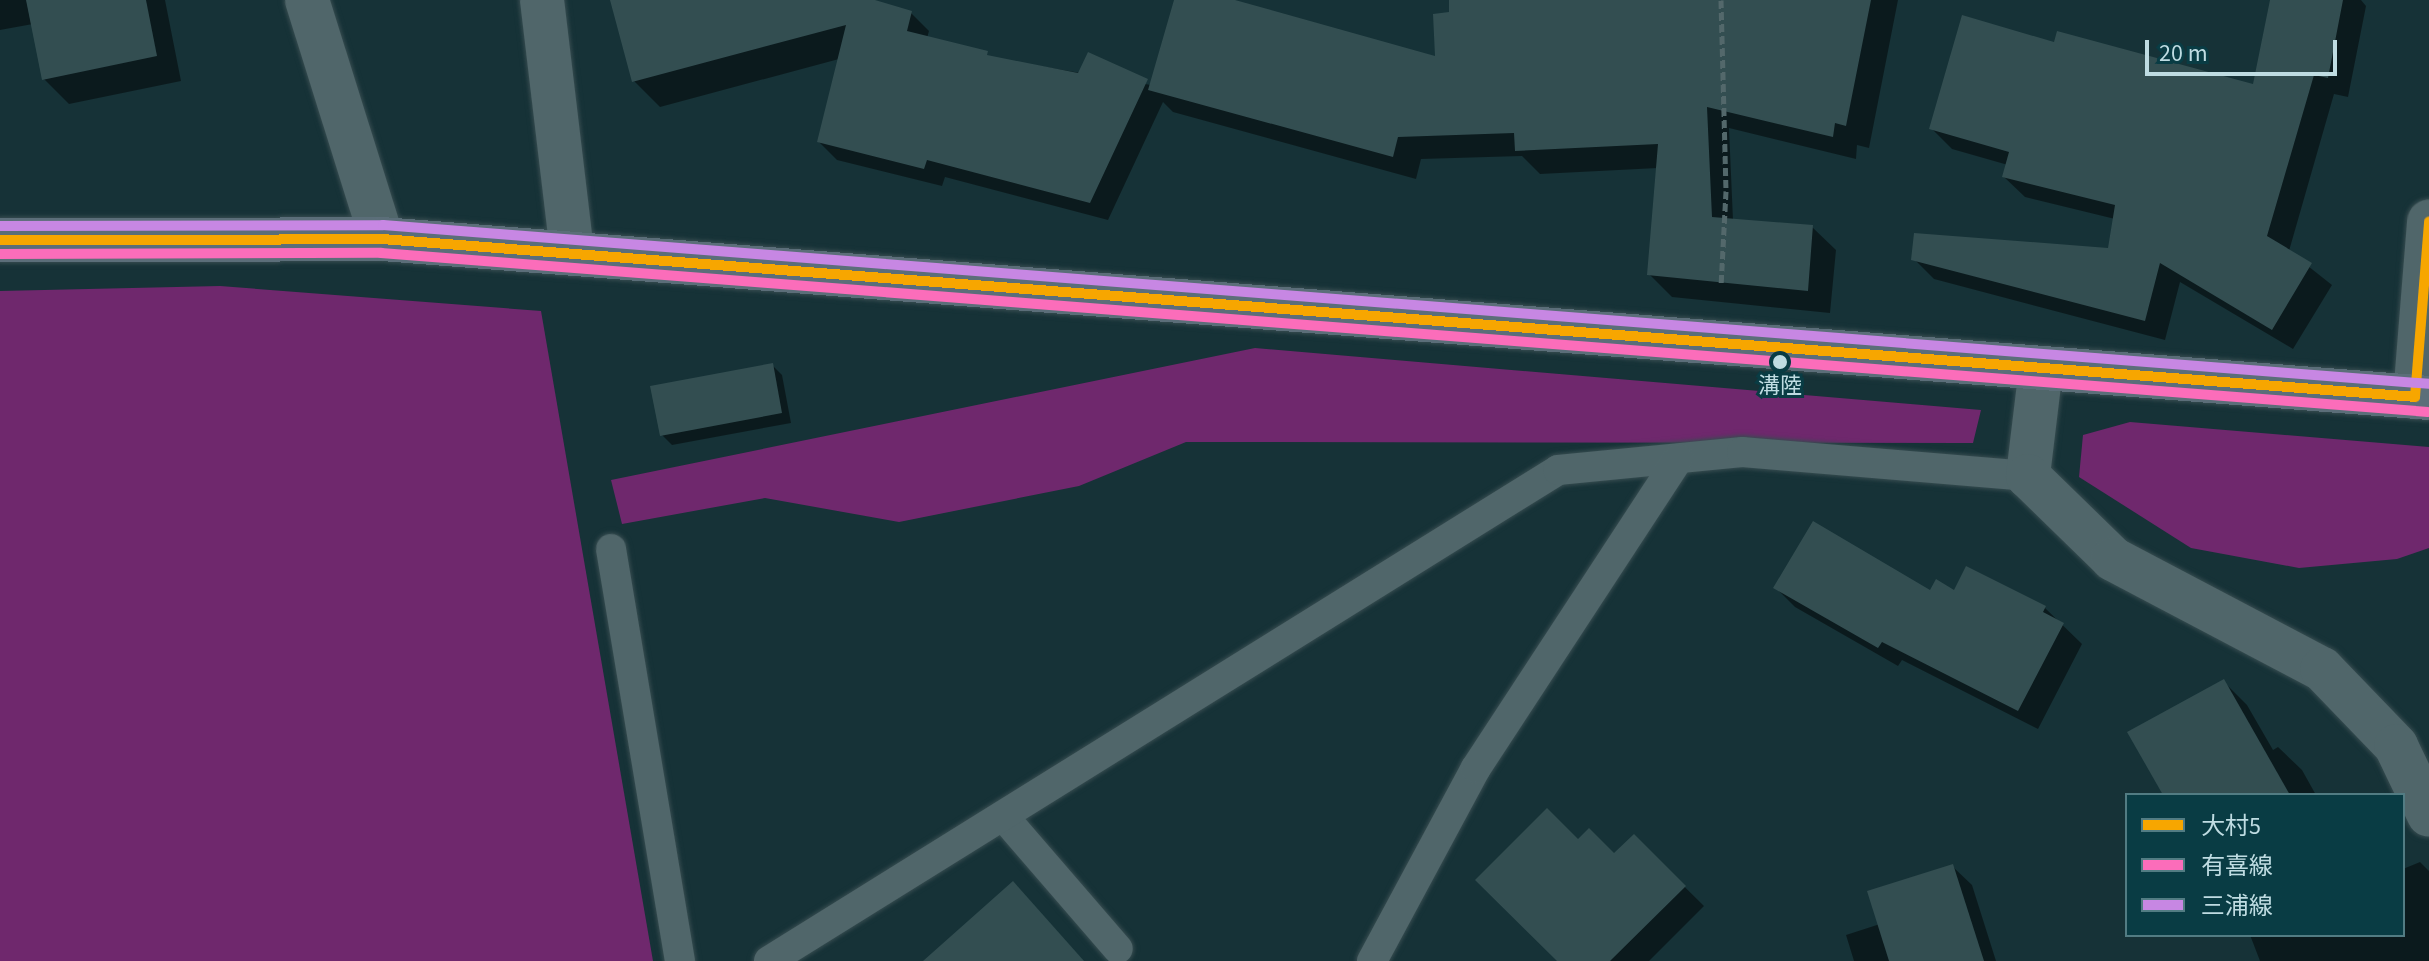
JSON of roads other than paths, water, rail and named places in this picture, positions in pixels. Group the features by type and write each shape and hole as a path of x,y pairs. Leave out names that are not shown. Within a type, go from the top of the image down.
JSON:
{"main road":[{"path":"0,240 382,239 2422,398"}],"street":[{"path":"307,0 382,239"},
{"path":"542,0 572,253"},
{"path":"2422,398 2429,222"},
{"path":"2041,368 2028,476 2113,559 2322,669 2396,746 2429,815"}],"lane":[{"path":"769,961 1558,470 1742,452 2028,476"},
{"path":"1372,961 1476,768 1678,459"},
{"path":"611,549 680,961"},
{"path":"1004,817 1118,949"}],"place":[{"name":"溝陸","path":"1780,362"}]}
